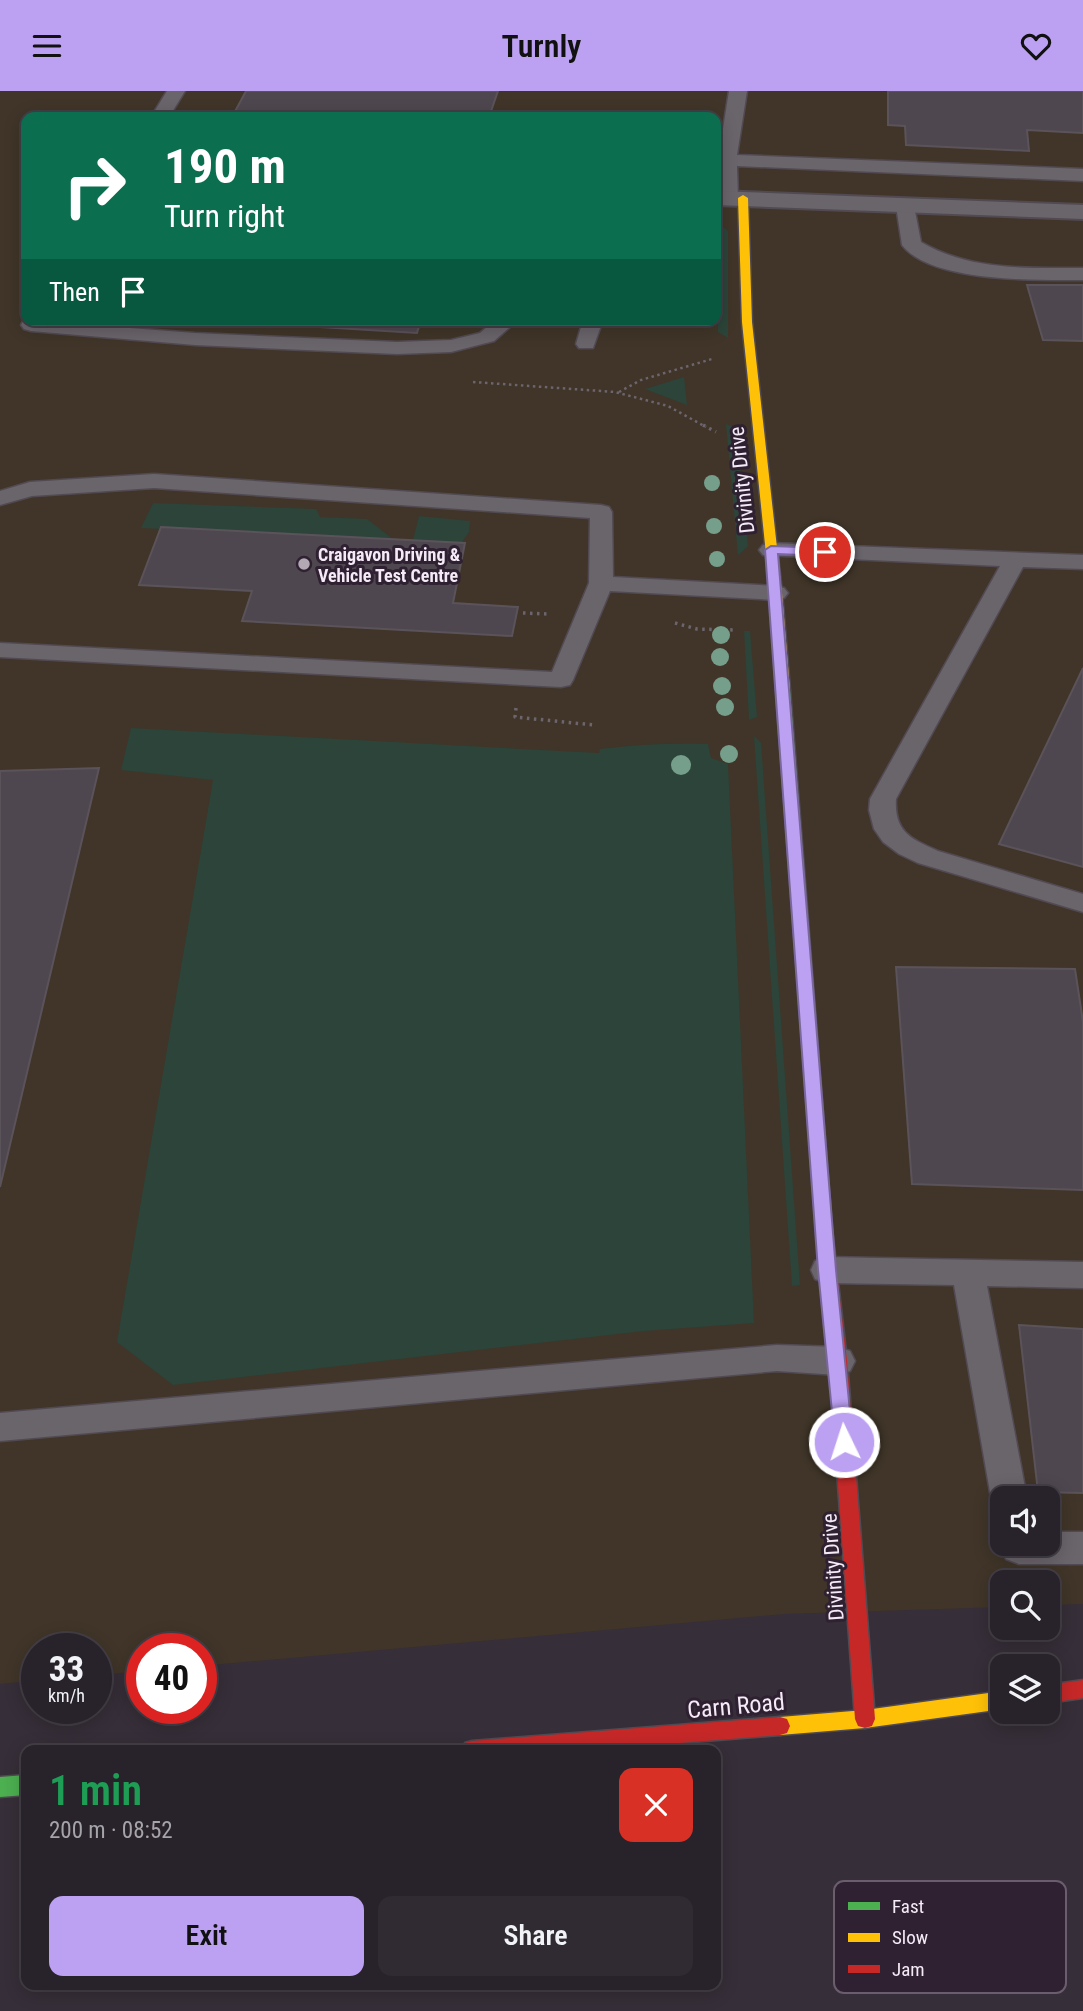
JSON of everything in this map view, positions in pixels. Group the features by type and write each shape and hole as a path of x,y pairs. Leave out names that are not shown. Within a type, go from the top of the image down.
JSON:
{"street":[{"path":"729,198 1083,212"},
{"name":"Divinity Drive","path":"729,198 747,322 776,593 827,1270 838,1361 865,1719"},
{"path":"1060,1692 1083,1689"},
{"name":"Carn Road","path":"535,1745 865,1719 990,1702"},
{"path":"0,1787 21,1785"}],"lane":[{"path":"163,112 176,91"},
{"path":"729,198 727,160 738,91"},
{"path":"727,160 1083,175"},
{"path":"905,206 912,245 927,255 986,271 1083,274"},
{"path":"43,326 195,339 397,348 451,346 487,337 501,326"},
{"path":"586,344 591,326"},
{"path":"0,498 30,489 154,481 601,512 601,583 561,680 0,650"},
{"path":"771,550 1083,562"},
{"path":"1015,560 883,799 880,814 885,826 895,838 928,857 1083,903"},
{"path":"601,583 776,593"},
{"path":"827,1270 1083,1275"},
{"path":"968,1273 1007,1486"},
{"path":"0,1427 777,1358 838,1361"},
{"path":"1060,1548 1083,1548"}],"path":[{"path":"618,393 641,380 714,358"},
{"path":"473,382 618,393 668,406 716,432"}],"shaded area":[{"path":"0,91 1083,91 1083,1604 1060,1605 1060,1570 990,1570 990,1607 785,1614 217,1665 217,1633 126,1633 126,1672 112,1674 112,1633 21,1633 21,1682 0,1684"}],"green space":[{"path":"721,225 728,231 728,338 718,332 718,326 721,326"},
{"path":"684,377 687,405 645,389"},
{"path":"726,424 736,428 748,546 738,555"},
{"path":"153,503 316,509 320,517 367,519 393,539 141,528"},
{"path":"419,516 470,521 469,532 460,545 413,540"},
{"path":"744,631 750,631 757,717 749,720"},
{"path":"131,728 599,753 600,749 627,746 708,744 711,758 728,764 754,1323 644,1331 173,1385 117,1342 213,780 121,770"},
{"path":"754,736 761,743 800,1285 792,1286"}],"building":[{"path":"246,91 498,91 491,112 235,112"},
{"path":"888,91 1083,91 1083,133 1027,130 1029,151 906,145 905,126 888,125"},
{"path":"1027,285 1083,285 1083,341 1043,340"},
{"path":"304,326 419,326 417,333"},
{"name":"Craigavon Driving & Vehicle Test Centre","path":"161,527 465,543 453,603 518,607 512,636 242,621 252,591 139,585"},
{"path":"1083,668 1083,867 999,844"},
{"path":"99,768 0,1187 0,771"},
{"path":"896,967 1075,969 1083,1022 1083,1190 912,1184"},
{"path":"1019,1325 1083,1329 1083,1493 1060,1492 1060,1486 1037,1486"}],"traffic: fast":[{"path":"783,690 824,1229"},
{"path":"0,1787 21,1785"}],"traffic: slow":[{"path":"743,198 747,322 776,593 783,690"},
{"path":"780,1726 865,1719 990,1702"}],"traffic: jam":[{"path":"824,1229 838,1361 865,1719"},
{"path":"1060,1692 1083,1689"},
{"path":"536,1745 780,1726"}],"place":[{"name":"Craigavon Driving & Vehicle Test Centre","path":"304,564"}],"route":[{"path":"825,552 771,550 827,1270 844,1442"}]}
